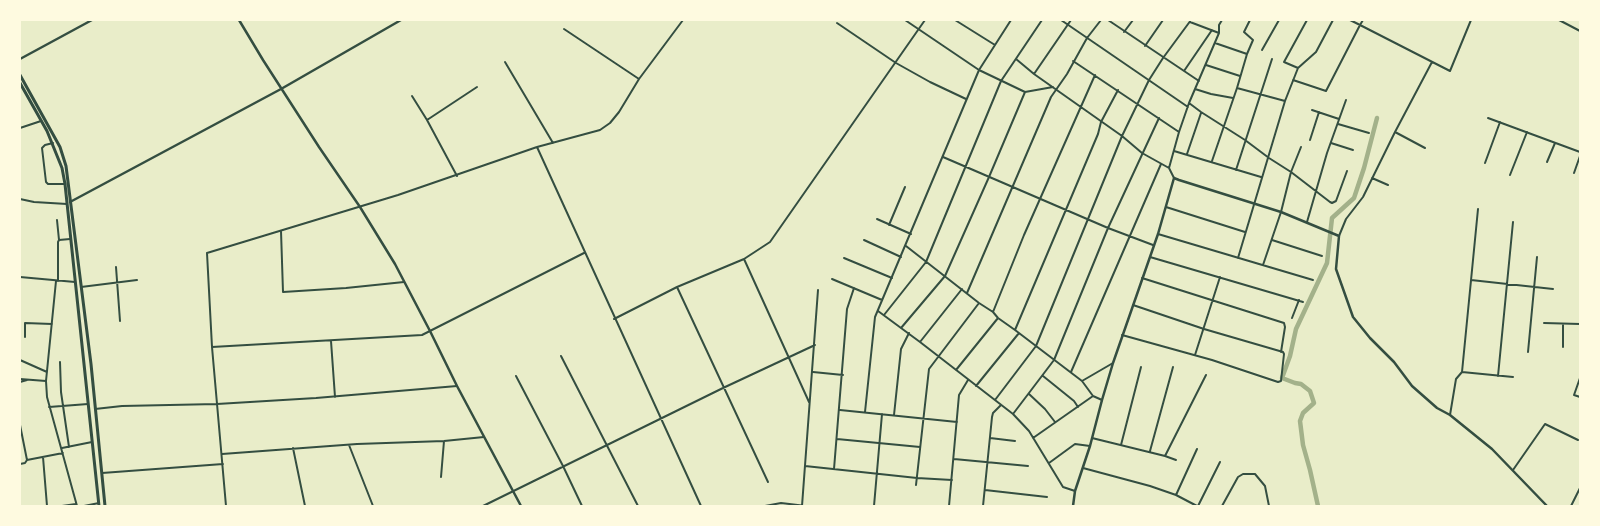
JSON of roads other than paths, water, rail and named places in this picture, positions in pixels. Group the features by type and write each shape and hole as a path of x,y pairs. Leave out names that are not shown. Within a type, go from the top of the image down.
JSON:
{"main road":[{"path":"20,75 60,147 66,166 70,239 99,505"},
{"path":"20,83 53,143 62,168 75,228 105,506"},
{"path":"85,377 92,376"}],"street":[{"path":"20,59 92,20"},
{"path":"240,20 318,147 360,207 404,282 521,506"},
{"path":"20,199 34,202 69,203 281,89 401,20"},
{"path":"226,506 212,347 207,253 457,176 537,147 600,130 610,123 620,112 639,79 684,20"},
{"path":"905,20 979,70 1001,82 1025,92 1053,87"},
{"path":"614,319 677,286 744,259 763,248 776,235 875,90 896,63 925,20"},
{"path":"955,20 995,46"},
{"path":"865,412 875,317 979,70 1010,20"},
{"path":"884,315 926,262 1001,82 1042,20"},
{"path":"1061,20 1188,107"},
{"path":"1034,74 1071,20"},
{"path":"967,293 1011,186 1051,96 1067,74 1087,38 1101,20"},
{"path":"1108,20 1199,81"},
{"path":"1124,32 1133,20"},
{"path":"1145,46 1163,20"},
{"path":"1169,168 1189,103 1219,33 1219,25 1222,20"},
{"path":"1212,161 1253,40 1244,32 1250,20"},
{"path":"1262,50 1279,20"},
{"path":"1298,68 1284,62 1307,20"},
{"path":"1238,258 1261,177 1269,158 1285,101 1293,80 1298,68 1316,52 1333,20"},
{"path":"1350,20 1450,71 1471,20"},
{"path":"1293,80 1326,91 1363,20"},
{"path":"1559,20 1580,31"},
{"path":"995,400 1036,346 1122,136 1149,80 1163,58 1191,21 1219,33"},
{"path":"837,23 896,63 930,82 966,99"},
{"path":"564,29 639,79"},
{"path":"1184,71 1212,30"},
{"path":"1215,43 1247,54"},
{"path":"1016,59 1034,74 1122,136 1142,153 1169,168 1174,178 1281,212 1339,236"},
{"path":"1236,170 1272,59"},
{"path":"1073,61 1179,132"},
{"path":"505,62 553,143"},
{"path":"1432,62 1363,197 1346,219 1339,236 1336,269 1353,317 1370,338 1394,362 1412,386 1437,408 1450,416 1492,449 1547,506"},
{"path":"1206,65 1240,76"},
{"path":"993,312 1024,235 1095,75"},
{"path":"427,120 477,87"},
{"path":"1237,88 1285,101"},
{"path":"1195,89 1233,98"},
{"path":"1015,330 1098,134 1101,122 1118,90"},
{"path":"901,328 945,276 1025,92"},
{"path":"412,96 427,120 457,176"},
{"path":"1307,222 1346,100"},
{"path":"1189,103 1292,172 1330,202 1334,202 1347,171"},
{"path":"1312,110 1340,120"},
{"path":"1187,154 1201,112"},
{"path":"1310,140 1319,112"},
{"path":"1013,414 1054,360 1108,228 1159,118"},
{"path":"1488,118 1580,152"},
{"path":"20,128 41,121"},
{"path":"1486,162 1500,122"},
{"path":"1338,124 1369,133"},
{"path":"1395,132 1425,148"},
{"path":"1510,175 1527,132"},
{"path":"53,143 42,148 46,182 48,184 65,184"},
{"path":"1331,143 1353,150"},
{"path":"1547,162 1555,143"},
{"path":"1263,266 1301,146"},
{"path":"537,147 584,254 701,506"},
{"path":"1174,151 1212,161 1261,177"},
{"path":"1574,173 1580,156"},
{"path":"943,157 1108,228 1153,245"},
{"path":"1071,372 1161,164"},
{"path":"1073,506 1113,363 1149,256 1158,234 1174,178"},
{"path":"1372,178 1388,185"},
{"path":"889,224 905,187"},
{"path":"1165,206 1245,232"},
{"path":"1450,416 1456,379 1462,372 1478,209"},
{"path":"877,219 911,234"},
{"path":"57,220 59,240 57,281 46,381 47,397 77,505 62,506"},
{"path":"1498,376 1513,222"},
{"path":"281,231 284,292 404,282"},
{"path":"1158,234 1313,280"},
{"path":"59,240 70,239"},
{"path":"864,240 901,257"},
{"path":"1272,240 1322,256"},
{"path":"906,246 979,303 993,312 998,318 1071,372 1082,381 1093,396 1102,400"},
{"path":"212,347 422,335 584,254"},
{"path":"1149,256 1304,302"},
{"path":"1528,352 1537,257"},
{"path":"844,258 892,278"},
{"path":"744,259 809,403"},
{"path":"116,267 120,321"},
{"path":"20,277 75,282"},
{"path":"1195,355 1220,277"},
{"path":"1122,335 1195,355 1280,382 1284,354 1281,352 1285,327 1284,323 1213,302 1142,278"},
{"path":"832,279 882,300"},
{"path":"81,287 137,280"},
{"path":"1471,280 1553,289"},
{"path":"677,286 723,388 768,482"},
{"path":"834,469 848,309 854,288"},
{"path":"802,506 818,290"},
{"path":"920,342 962,290"},
{"path":"1292,318 1299,300"},
{"path":"916,485 929,369 979,303"},
{"path":"1133,305 1204,329 1281,352"},
{"path":"878,311 1013,414 1029,431 1063,487 1076,492"},
{"path":"956,370 998,318"},
{"path":"26,337 25,323 52,324"},
{"path":"1544,323 1580,324"},
{"path":"1563,324 1563,346"},
{"path":"894,416 901,349 908,333"},
{"path":"976,386 1019,333"},
{"path":"331,341 335,397"},
{"path":"483,506 723,388 815,345"},
{"path":"561,356 638,506"},
{"path":"20,360 47,372"},
{"path":"60,362 63,406 69,447"},
{"path":"1082,381 1113,363"},
{"path":"1121,445 1141,367"},
{"path":"1150,451 1173,367"},
{"path":"813,372 843,375"},
{"path":"1462,372 1513,378"},
{"path":"516,376 564,466 582,506"},
{"path":"1043,376 1074,401 1078,407"},
{"path":"1165,456 1206,376"},
{"path":"1580,378 1574,394 1580,397"},
{"path":"20,379 46,381"},
{"path":"20,382 29,380"},
{"path":"949,506 959,395 968,380"},
{"path":"95,409 122,406 217,404 335,397 457,386"},
{"path":"1029,394 1056,422"},
{"path":"1033,438 1093,396"},
{"path":"49,407 88,404"},
{"path":"983,506 992,417 993,413 1001,405"},
{"path":"840,410 957,422"},
{"path":"874,506 882,414"},
{"path":"1513,470 1545,424 1578,440"},
{"path":"20,425 21,438 27,460"},
{"path":"222,454 293,448 444,441 484,437"},
{"path":"990,438 1015,441"},
{"path":"1092,438 1150,451 1176,460"},
{"path":"837,439 920,447"},
{"path":"441,477 444,441"},
{"path":"62,448 92,442"},
{"path":"1049,463 1075,444 1090,446"},
{"path":"349,445 373,506"},
{"path":"293,448 305,506"},
{"path":"1176,495 1197,449"},
{"path":"20,464 27,460 63,453"},
{"path":"42,457 47,506"},
{"path":"954,459 1028,466"},
{"path":"1083,468 1150,486 1176,495 1197,506 1220,462"},
{"path":"102,473 223,464"},
{"path":"805,466 917,478 952,480"},
{"path":"1222,506 1238,477 1243,474 1255,474 1265,486 1269,506"},
{"path":"1571,506 1580,488"},
{"path":"985,490 1047,497"},
{"path":"765,506 771,504 806,506"},
{"path":"84,506 99,505"}],"waterway":[{"path":"1318,506 1303,445 1300,421 1303,413 1314,403 1310,391 1301,384 1282,378 1290,356 1296,329 1327,263 1332,218 1354,198 1364,168 1377,118"}]}
